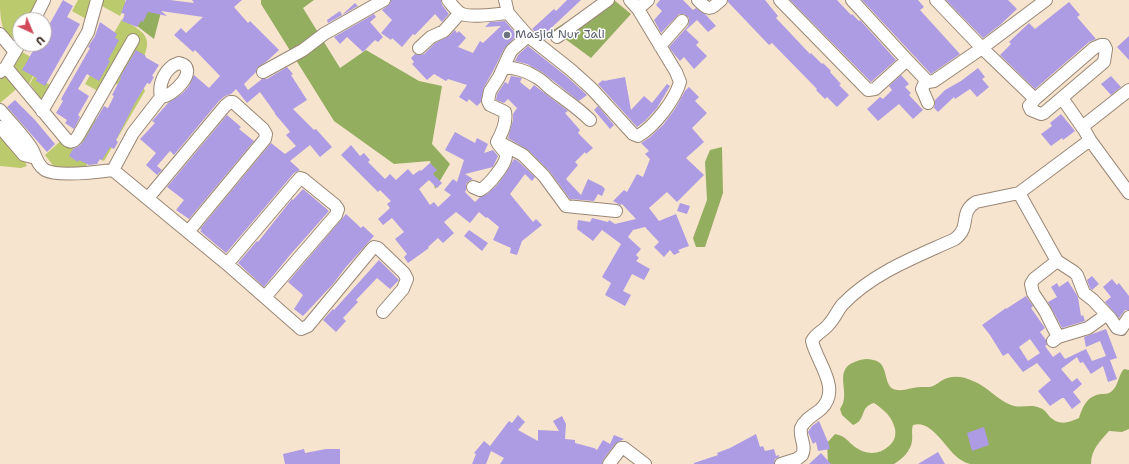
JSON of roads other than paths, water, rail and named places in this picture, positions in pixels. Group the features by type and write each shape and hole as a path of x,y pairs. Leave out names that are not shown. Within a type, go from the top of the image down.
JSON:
{"street":[{"path":"38,12 44,0"},
{"path":"42,111 88,32 97,0"},
{"path":"262,72 302,50 324,34 384,0"},
{"path":"448,0 460,13 471,15 508,13"},
{"path":"505,0 508,13 528,36 571,70 592,89 633,134 638,136 646,131 658,118 677,92 680,82 676,72 634,5 648,0"},
{"path":"557,37 608,0"},
{"path":"698,0 703,6 710,9 721,0"},
{"path":"780,0 868,90 875,89 907,60"},
{"path":"852,0 928,82 934,81 982,48 1038,2"},
{"path":"936,0 982,48 1035,98"},
{"path":"419,48 431,37 448,28 460,13"},
{"path":"660,46 682,21"},
{"path":"0,34 12,44"},
{"path":"473,187 480,190 487,185 505,160 506,154 498,145 498,141 505,126 505,112 490,105 488,101 491,88 512,50 528,36"},
{"path":"14,52 3,69 42,111 67,141 72,142 76,140 133,40"},
{"path":"1100,45 1104,46 1106,49 1104,62 1044,113 1041,114 1032,110 1029,106 1035,98 1094,48 1100,45"},
{"path":"503,68 528,72 537,77 577,107 590,120"},
{"path":"926,80 922,89 928,103"},
{"path":"1082,127 1129,90"},
{"path":"113,170 133,133 161,98"},
{"path":"1062,98 1090,140 1129,193"},
{"path":"148,198 225,106 230,102 233,102 263,129 266,134 265,139 188,232"},
{"path":"0,110 32,148 41,167 46,170 57,172 94,173 113,170 227,264 296,326 303,329 308,326 375,247 404,273 407,279 403,288 383,312"},
{"path":"0,127 24,155 36,158"},
{"path":"781,464 797,459 802,455 804,447 801,435 804,423 817,412 828,399 829,380 814,349 812,341 815,336 828,326 842,305 859,288 880,274 955,239 963,231 966,212 971,205 976,202 1019,193 1090,140"},
{"path":"498,141 523,155 544,176 566,206 616,212"},
{"path":"227,264 301,178 335,205 338,209 336,215 265,297"},
{"path":"1019,193 1057,261 1077,275 1084,293 1093,300 1111,319 1118,329 1121,329 1124,326 1129,317"},
{"path":"1057,261 1034,279 1031,284 1033,293 1045,311 1056,339 1088,328 1106,315"},
{"path":"609,464 621,448 624,448 645,464"}],"place":[{"name":"Masjid Nur Jali","path":"507,35"}]}
